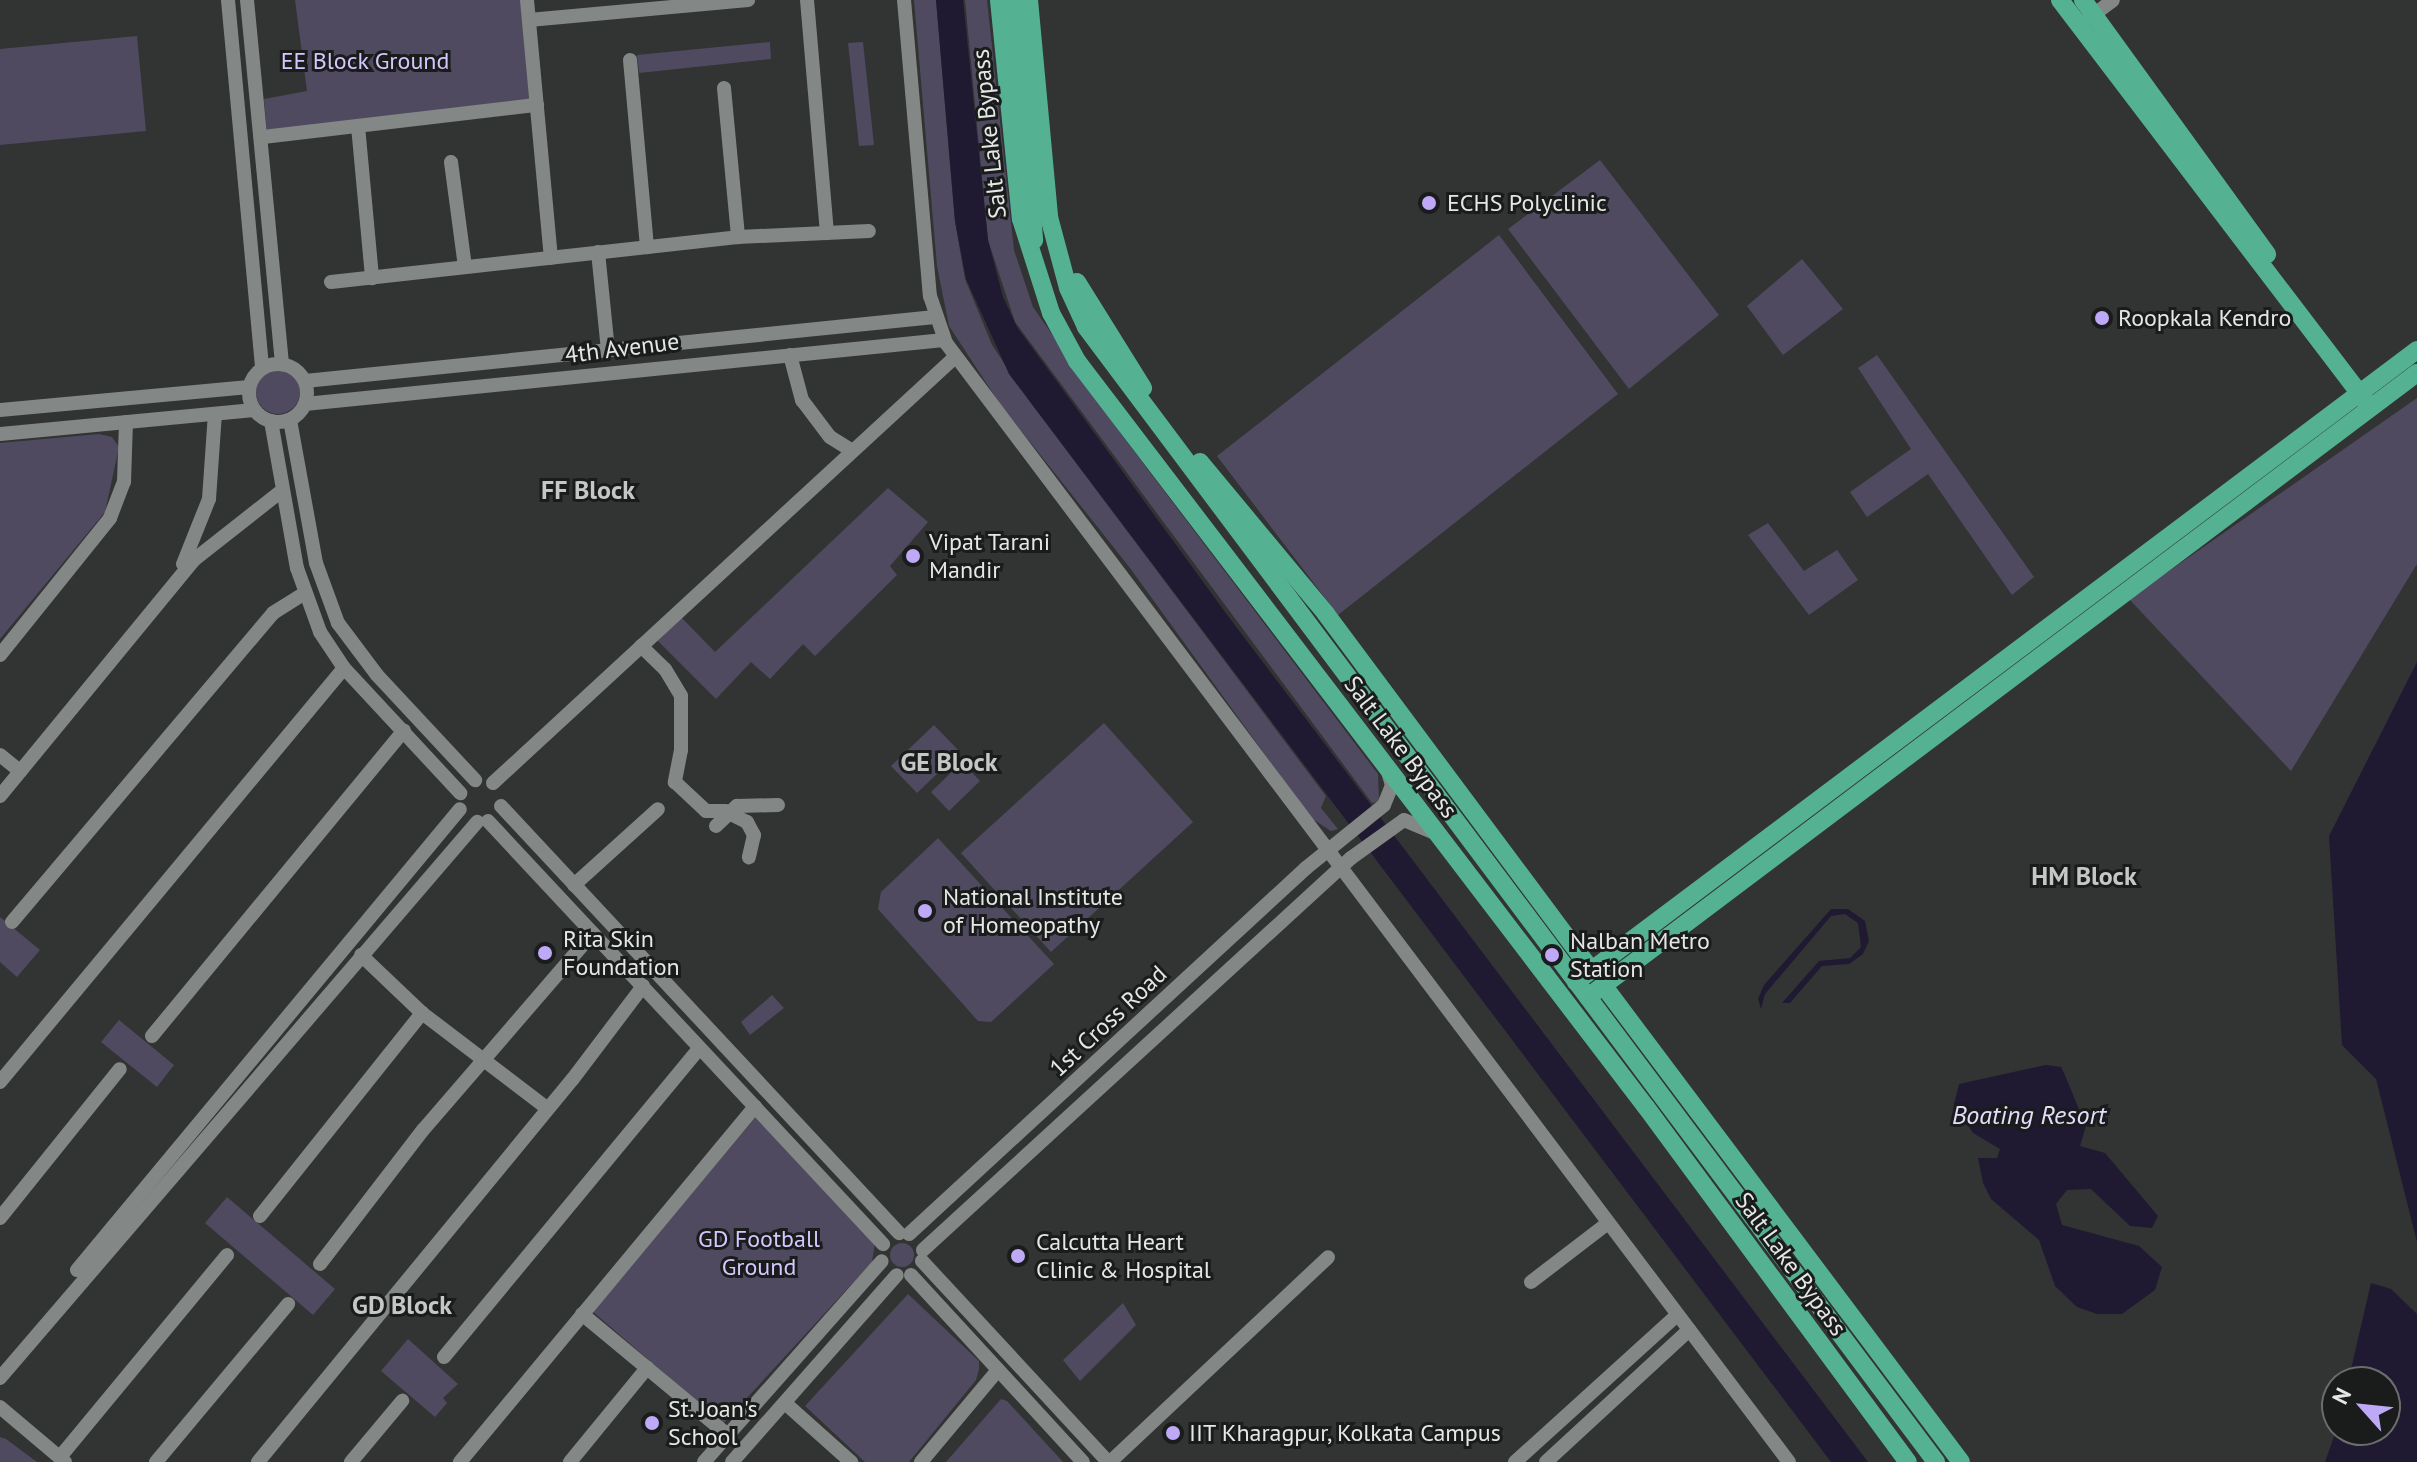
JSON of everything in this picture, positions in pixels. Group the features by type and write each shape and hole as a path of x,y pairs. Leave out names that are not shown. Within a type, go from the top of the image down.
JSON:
{"main road":[{"name":"Salt Lake Bypass","path":"999,0 1021,219 1051,313 1071,351 1908,1462"},
{"path":"1014,0 1042,217 1033,257"},
{"name":"Salt Lake Bypass","path":"1029,0 1042,217 1070,276 1188,456 1300,615 1472,843 1590,984 1778,1235 1936,1462"},
{"path":"2060,0 2085,13 2369,397"},
{"name":"Salt Lake Bypass","path":"1070,276 1086,327 1166,436 1188,456 1295,576 1502,851 1590,984"},
{"path":"1590,984 2369,397 2417,350"},
{"path":"2369,397 2417,373"},
{"path":"1167,476 1188,456"},
{"path":"1295,576 1300,615"},
{"path":"1472,843 1502,851"},
{"name":"Salt Lake Bypass","path":"1778,1235 1961,1462"},
{"path":"1752,1253 1778,1235"}],"street":[{"path":"228,0 262,368 249,387 254,410"},
{"path":"247,0 263,137 282,364"},
{"path":"527,0 551,258"},
{"path":"529,20 748,0"},
{"path":"807,0 827,233"},
{"path":"904,0 935,317 944,340 1333,845 1608,1223 1789,1462"},
{"path":"2085,13 2113,0"},
{"path":"630,60 647,247"},
{"path":"724,88 738,237"},
{"path":"263,137 537,105"},
{"path":"358,126 372,278"},
{"path":"451,162 465,267"},
{"path":"244,192 267,190"},
{"path":"331,282 738,237 869,231"},
{"path":"598,252 608,350"},
{"name":"4th Avenue","path":"305,381 935,317"},
{"name":"4th Avenue","path":"305,404 688,362 944,340"},
{"path":"686,342 688,362"},
{"path":"790,355 802,400 830,437 852,451"},
{"path":"493,783 955,357"},
{"path":"0,434 254,410 271,421 290,420 305,404 305,381 282,364 262,368"},
{"path":"0,410 249,387"},
{"path":"55,406 56,429"},
{"path":"169,591 206,513 215,414"},
{"path":"290,420 316,563 338,623 377,675 475,780 493,783"},
{"path":"271,421 280,492 304,594 344,668 404,730 460,801 593,933 883,1244 882,1261 704,1462"},
{"path":"0,655 110,518 124,482 126,422"},
{"path":"0,796 169,591 226,530 280,492"},
{"path":"12,922 273,613 304,594"},
{"path":"641,646 665,669 681,696 681,750 675,782 706,811 730,814 747,822 754,835 749,857"},
{"path":"0,1082 344,668"},
{"path":"152,1036 404,730"},
{"path":"0,755 20,771"},
{"name":"1st Cross Road","path":"883,1244 904,1234 1333,845 1384,805 1392,785 1386,768"},
{"path":"0,1378 16,1352 156,1184 391,891 475,780"},
{"path":"493,783 501,806 904,1234 1109,1462 1328,1257"},
{"path":"716,826 737,806 778,805"},
{"path":"156,1184 406,904 482,821 501,806"},
{"path":"574,885 658,809"},
{"name":"1st Cross Road","path":"904,1275 1027,1155 1346,863 1397,823 1411,821 1438,836"},
{"path":"391,891 406,904"},
{"path":"320,1264 482,1061 593,933"},
{"path":"607,948 621,935"},
{"path":"1220,948 1233,965"},
{"path":"361,955 422,1013 548,1109"},
{"path":"258,1462 548,1109 643,986"},
{"path":"305,996 318,1005"},
{"path":"260,1216 422,1013"},
{"path":"444,1357 700,1048"},
{"path":"0,1218 120,1069"},
{"path":"460,1462 755,1107"},
{"path":"1012,1139 1027,1155"},
{"path":"1531,1282 1608,1223"},
{"path":"0,1407 63,1460 227,1255"},
{"path":"882,1261 904,1275 1083,1462 1097,1450"},
{"path":"732,1462 904,1275"},
{"path":"156,1462 288,1304"},
{"path":"582,1314 728,1435"},
{"path":"1515,1462 1677,1315"},
{"path":"1546,1462 1689,1330"},
{"path":"0,1363 16,1352"},
{"path":"570,1462 647,1368"},
{"path":"921,1462 998,1370"},
{"path":"351,1462 402,1401"},
{"path":"785,1403 851,1462"}],"green space":[{"name":"EE Block Ground","path":"295,0 522,0 531,102 267,132 264,99 307,91"},
{"path":"914,0 936,0 955,222 965,279 992,345 1031,403 1326,796 1321,808 1338,829 1331,831 1311,818 1130,568 1000,404 949,326 937,266"},
{"path":"965,0 987,0 1014,250 1033,307 1124,438 1378,774 1379,802 1372,803 1015,322 988,240"},
{"path":"137,36 146,131 0,145 0,49"},
{"path":"770,42 771,59 639,73 637,55"},
{"path":"863,42 874,145 859,146 848,43"},
{"path":"1600,160 1719,315 1629,389 1508,229"},
{"path":"1499,235 1618,394 1338,615 1217,456"},
{"path":"1802,259 1843,309 1783,355 1747,306"},
{"path":"1877,355 2034,577 2012,595 1928,474 1867,517 1850,492 1911,449 1858,368"},
{"path":"278,370 294,376 300,392 294,408 278,414 262,408 256,392 262,376"},
{"path":"2417,398 2417,564 2291,771 2129,599"},
{"path":"99,434 112,437 119,447 105,512 0,639 0,443"},
{"path":"888,488 928,522 890,566 897,575 815,656 803,644 770,679 751,662 716,699 656,639 681,617 715,652"},
{"path":"1768,523 1804,571 1837,550 1858,580 1809,615 1748,535"},
{"path":"1104,723 1193,822 1051,952 961,853"},
{"path":"934,725 960,752 917,793 891,766"},
{"path":"962,762 980,781 949,811 931,792"},
{"path":"938,838 1054,964 991,1022 978,1021 878,909 881,892"},
{"path":"0,917 40,950 17,977 0,962"},
{"path":"772,995 784,1008 750,1035 741,1022"},
{"path":"119,1020 174,1065 157,1087 101,1042"},
{"name":"GD Football Ground","path":"756,1117 875,1243 872,1262 723,1424 592,1311"},
{"path":"227,1197 335,1289 313,1315 205,1223"},
{"path":"902,1243 910,1247 914,1255 910,1263 902,1267 894,1263 890,1255 894,1247"},
{"path":"908,1294 979,1361 979,1369 976,1380 909,1462 865,1462 805,1406"},
{"path":"1123,1303 1136,1325 1080,1381 1063,1360"},
{"path":"408,1339 458,1384 443,1398 447,1403 435,1417 381,1371"},
{"path":"1001,1399 1007,1401 1063,1462 946,1462"},
{"path":"0,1437 6,1439 37,1462 0,1462"}],"water":[{"path":"936,0 963,0 988,240 1003,297 1017,327 1228,616 1868,1462 1831,1462 1009,374 966,279 955,221"},
{"path":"2417,662 2417,1242 2376,1079 2342,1045 2329,836"},
{"path":"1831,909 1848,909 1865,921 1869,941 1863,954 1849,964 1822,966 1790,1003 1782,1003 1819,961 1850,958 1861,947 1858,923 1845,914 1831,916 1765,994 1761,1009 1758,999 1764,985"},
{"name":"Boating Resort","path":"2046,1065 2061,1067 2064,1073 2086,1126 2080,1146 2105,1153 2158,1216 2152,1228 2130,1226 2091,1189 2067,1190 2056,1204 2062,1225 2139,1246 2162,1267 2155,1290 2122,1314 2097,1314 2077,1307 2055,1286 2039,1240 1991,1199 1983,1183 1978,1158 1997,1158 2000,1149 1973,1133 1954,1104 1959,1084"},
{"path":"2371,1283 2391,1289 2417,1314 2417,1462 2325,1462 2331,1446 2401,1446 2401,1366 2352,1366"}],"place":[{"name":"ECHS Polyclinic","path":"1429,203"},
{"name":"Roopkala Kendro","path":"2102,318"},
{"name":"Vipat Tarani Mandir","path":"913,556"},
{"name":"National Institute of Homeopathy","path":"925,911"},
{"name":"Rita Skin Foundation","path":"545,953"},
{"name":"Nalban Metro Station","path":"1552,955"},
{"name":"Calcutta Heart Clinic & Hospital","path":"1018,1256"},
{"name":"St. Joan's School","path":"652,1423"},
{"name":"IIT Kharagpur, Kolkata Campus","path":"1173,1433"}],"district":[{"name":"FF Block","path":"588,490"},
{"name":"GE Block","path":"949,762"},
{"name":"HM Block","path":"2084,876"},
{"name":"GD Block","path":"402,1305"}]}
